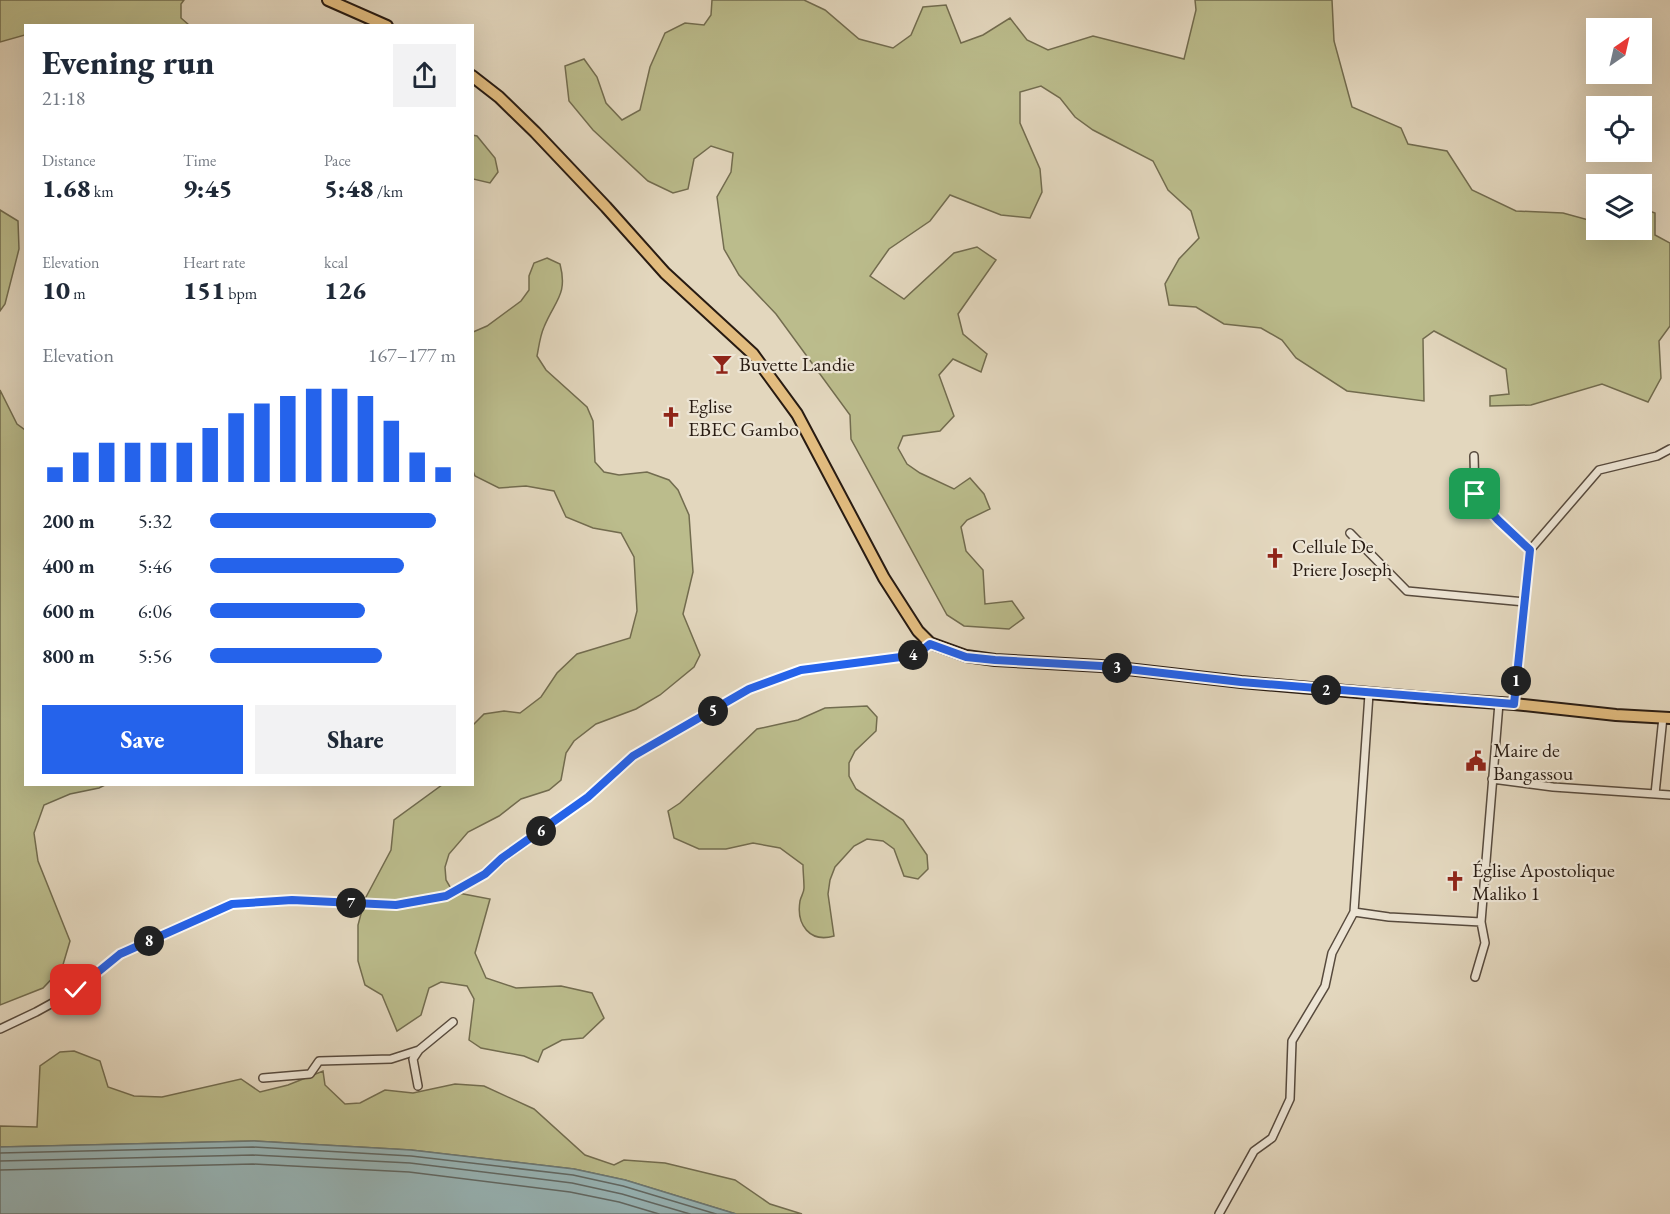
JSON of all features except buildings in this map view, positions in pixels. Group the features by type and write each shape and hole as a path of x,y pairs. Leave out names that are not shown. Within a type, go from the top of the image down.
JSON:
{"main road":[{"path":"328,0 382,24"},
{"path":"474,78 499,97 535,132 665,273 761,363 796,414 884,578 918,631 930,644 966,657 995,660 1101,666 1241,682 1666,718"}],"street":[{"path":"1514,704 1530,550 1599,470 1657,456 1670,449"},
{"path":"1474,456 1475,494 1498,520 1530,550"},
{"path":"1350,533 1407,591 1525,602"},
{"path":"0,1029 76,990 120,954 232,904 292,900 396,905 446,896 485,874 502,858 588,797 633,756 749,689 801,670 916,655 930,644"},
{"path":"1219,1214 1254,1151 1272,1138 1290,1099 1292,1041 1325,986 1332,953 1354,912 1369,693"},
{"path":"1475,977 1485,943 1481,922 1499,703"},
{"path":"1655,794 1666,718"},
{"path":"1492,779 1553,787 1670,795"},
{"path":"1354,912 1389,917 1481,922"},
{"path":"418,1086 413,1059 419,1050 453,1022"},
{"path":"263,1078 310,1074 319,1061 391,1059 419,1050"}],"green space":[{"path":"0,0 184,0 181,4 181,18 188,24 24,24 24,35 0,42"},
{"path":"712,0 804,0 825,10 859,39 893,48 911,35 923,7 946,5 961,43 983,35 1010,18 1027,40 1048,50 1093,36 1184,59 1196,10 1195,0 1332,0 1334,41 1352,107 1401,128 1408,144 1447,151 1472,190 1516,211 1563,213 1586,219 1586,240 1652,240 1652,212 1655,213 1655,235 1670,243 1670,326 1659,341 1661,378 1648,402 1602,384 1531,405 1490,406 1490,396 1509,394 1506,369 1434,331 1423,339 1424,401 1347,391 1296,358 1282,340 1261,328 1224,324 1196,307 1169,305 1165,284 1179,259 1199,238 1191,211 1168,190 1153,161 1093,130 1075,117 1060,98 1041,86 1020,92 1020,123 1040,169 1042,192 1030,218 1001,215 950,195 930,221 889,249 870,276 904,299 954,253 977,247 996,260 958,314 963,334 987,354 981,372 953,359 939,375 954,416 940,431 903,436 898,448 907,464 920,473 954,489 970,478 984,494 990,509 967,520 961,527 966,551 983,570 985,604 1012,601 1024,618 1009,629 964,626 947,615 851,439 850,415 776,314 739,275 724,249 717,197 731,172 733,153 711,146 694,159 688,189 673,193 648,181 593,130 569,101 565,66 584,59 597,77 606,103 622,120 640,110 650,67 665,33 685,23 704,25 711,15"},
{"path":"474,135 495,158 498,172 490,183 474,179"},
{"path":"0,210 18,221 19,249 5,304 0,311"},
{"path":"547,258 560,264 561,290 543,330 537,356 546,370 587,407 593,421 595,462 604,472 619,475 647,472 669,480 678,490 689,515 693,572 683,614 700,655 694,667 660,695 636,709 596,724 574,741 566,753 561,780 549,790 521,799 499,816 468,832 449,854 445,867 446,880 453,892 490,899 475,953 486,978 516,988 561,986 592,993 604,1018 583,1038 562,1040 543,1050 538,1062 524,1056 481,1048 469,1040 474,999 467,986 441,982 429,988 421,1015 397,1031 382,995 365,985 358,961 358,925 365,899 391,850 394,820 441,786 474,786 474,724 484,714 504,711 520,713 541,697 557,673 577,654 630,638 637,611 634,557 621,533 593,528 566,517 554,491 526,486 499,488 474,474 474,332 487,326 521,301 529,290 529,276 534,263"},
{"path":"0,390 17,424 24,429 24,786 103,786 70,794 44,805 34,833 38,861 70,941 62,968 43,988 0,1005"},
{"path":"867,706 877,717 876,731 855,751 849,763 849,776 856,789 903,820 927,855 928,869 918,879 904,876 894,849 883,841 867,839 854,846 835,867 830,880 828,894 834,936 818,937 806,930 800,918 800,901 804,891 803,865 780,848 753,843 726,849 699,849 674,838 668,811 680,803 757,729 798,720 825,708"},
{"path":"74,1051 100,1061 108,1087 134,1096 162,1097 241,1079 260,1092 288,1085 323,1071 325,1085 345,1104 360,1103 385,1090 413,1093 455,1084 484,1086 534,1109 585,1155 614,1165 624,1160 665,1163 735,1180 770,1204 802,1214 736,1214 625,1180 574,1169 411,1150 254,1141 0,1147 0,1126 37,1127 40,1066 60,1052"}],"water":[{"path":"254,1141 411,1150 574,1169 625,1180 736,1214 0,1214 0,1147"}],"place":[{"name":"Buvette Landie","path":"722,364"},
{"name":"Eglise EBEC Gambo","path":"671,417"},
{"name":"Cellule De Priere Joseph","path":"1275,558"},
{"name":"Maire de Bangassou","path":"1476,761"},
{"name":"Église Apostolique Maliko 1","path":"1455,881"}],"route":[{"path":"76,990 120,954 232,904 292,900 396,905 446,896 485,874 502,858 588,797 633,756 749,689 801,670 916,655 930,644 941,646 966,657 995,660 1101,666 1241,682 1514,704 1530,550 1498,520 1475,494"}]}
